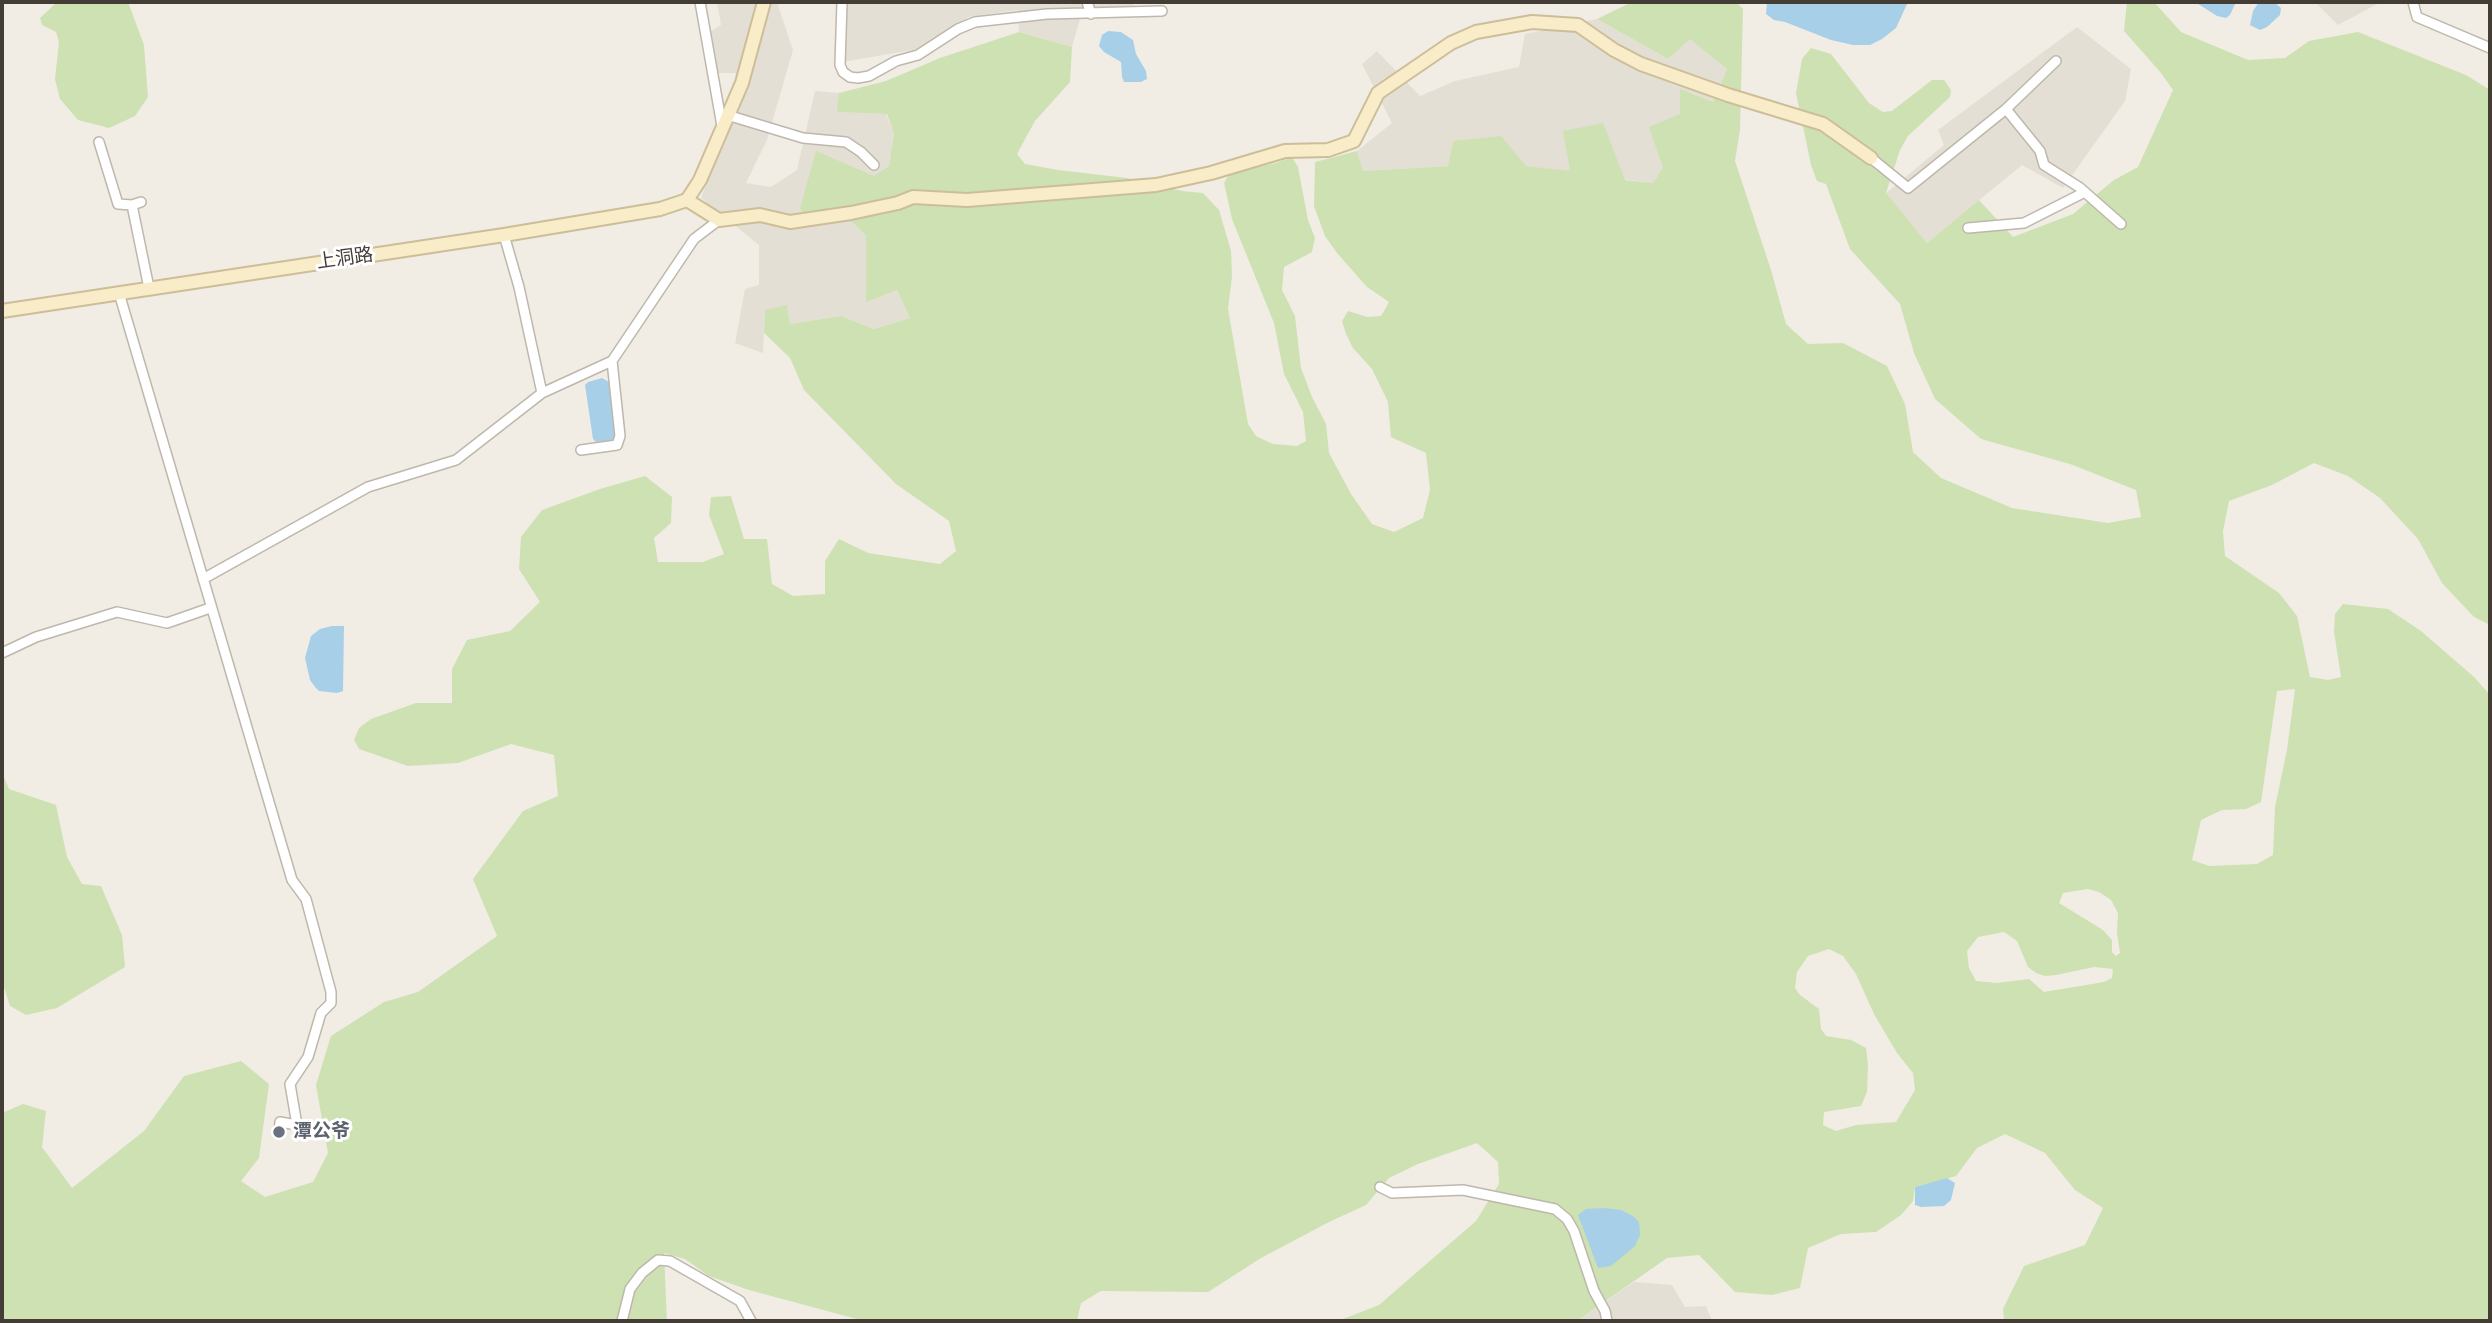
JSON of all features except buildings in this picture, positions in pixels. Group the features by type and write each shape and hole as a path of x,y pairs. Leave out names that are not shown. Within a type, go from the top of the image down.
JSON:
{"street":[{"path":"700,2 725,122"},
{"path":"719,220 687,200 699,180 742,83 764,2"},
{"path":"842,2 840,65 850,77 858,78 869,76 896,61 918,55 958,29 975,22 1047,14 1162,11"},
{"path":"1087,2 1091,14"},
{"path":"2413,2 2417,17 2490,48"},
{"path":"203,579 368,487 456,460 542,393 612,361 694,239 719,220 760,215 790,222 898,204 913,197 967,200 1156,185 1211,173 1284,151 1328,150 1354,141 1378,93 1451,43 1476,32 1532,22 1578,25 1614,50 1641,64 1823,124 1908,188 2006,110 2056,61"},
{"path":"2006,110 2040,151 2044,165 2085,192 2122,224"},
{"path":"725,122 803,138 846,142 874,165"},
{"path":"99,142 118,204 136,204 149,288"},
{"path":"1968,228 2024,223 2085,192"},
{"name":"上洞路","path":"2,311 504,235 660,208 687,200"},
{"path":"504,235 519,288 542,393"},
{"path":"119,293 292,880 306,899 331,992 331,1003 321,1013 307,1057 290,1084 297,1125 280,1122 279,1132"},
{"path":"581,450 617,445 620,436 612,361"},
{"path":"2,653 36,637 117,612 167,623 210,608"},
{"path":"1380,1187 1392,1193 1463,1189 1555,1209 1567,1219 1574,1231 1607,1321"},
{"path":"622,1321 630,1289 642,1273 658,1260 670,1261 740,1301 751,1321"}],"shaded area":[{"path":"717,2 777,2 793,50 767,140 746,183 771,187 797,170 815,91 839,93 838,112 886,114 894,134 889,167 875,176 849,219 866,236 866,301 897,290 910,318 874,329 841,316 790,324 787,306 765,310 763,353 735,343 745,289 759,285 759,245 701,198 728,127 736,73 715,73 707,34 721,25"},
{"path":"841,2 1133,2 1133,6 1082,12 1072,47 1019,32 1018,10 968,17 930,47 842,62"},
{"path":"2315,2 2381,2 2338,25"},
{"path":"1597,19 1668,59 1690,38 1727,69 1713,102 1680,114 1663,167 1653,183 1526,166 1453,141 1448,166 1363,171 1357,151 1392,123 1362,64 1377,51 1420,96 1455,81 1519,67 1525,34"},
{"path":"2077,27 2131,69 2125,101 2063,188 2022,165 1927,243 1885,194 1944,145 1938,130"},
{"path":"1634,1282 1672,1285 1685,1307 1706,1306 1712,1321 1577,1321"}],"green space":[{"path":"57,2 128,2 144,45 148,97 135,116 109,128 78,120 60,99 55,79 59,42 56,32 42,25 40,18"},
{"path":"1632,2 1736,2 1743,9 1740,130 1735,161 1786,324 1808,344 1843,343 1887,366 1905,404 1913,452 1941,478 2012,508 2108,523 2141,517 2136,490 2070,464 1981,439 1935,399 1914,353 1900,304 1850,249 1826,184 1817,181 1811,165 1796,93 1802,59 1811,48 1831,54 1869,103 1883,112 1892,111 1932,80 1944,80 1951,90 1950,97 1908,136 1900,150 1886,193 1927,243 1979,200 2013,237 2073,214 2114,180 2138,167 2173,90 2124,31 2127,2 2154,2 2181,32 2248,60 2285,58 2309,41 2358,32 2466,75 2490,90 2490,625 2474,617 2442,583 2418,539 2380,498 2348,476 2314,463 2272,485 2229,501 2223,531 2225,556 2279,593 2297,616 2310,677 2328,680 2341,677 2334,632 2335,614 2343,604 2388,609 2421,631 2474,677 2490,695 2490,1321 2004,1321 2003,1309 2024,1266 2085,1245 2103,1208 2075,1190 2045,1153 2005,1134 1977,1148 1956,1176 1915,1187 1913,1201 1901,1215 1876,1232 1841,1234 1808,1248 1800,1288 1772,1295 1735,1292 1699,1255 1667,1258 1577,1321 1338,1321 1379,1305 1476,1221 1499,1184 1498,1162 1477,1143 1418,1164 1389,1178 1366,1205 1261,1258 1208,1292 1101,1291 1081,1303 1077,1321 864,1321 749,1290 709,1276 685,1259 664,1253 667,1321 2,1321 2,1113 23,1104 46,1111 42,1147 72,1188 144,1131 184,1076 241,1061 269,1084 259,1158 241,1181 265,1197 313,1182 328,1153 316,1085 331,1036 384,1002 418,992 497,936 473,879 523,811 558,796 554,755 511,744 458,763 408,766 359,749 354,740 359,728 371,719 416,703 452,703 452,669 467,640 510,631 540,602 519,569 521,537 542,510 645,476 672,497 671,523 654,538 658,562 703,562 724,554 709,515 711,497 731,496 744,539 767,539 772,584 793,596 825,594 825,561 839,539 868,553 940,564 956,551 949,521 896,484 804,390 790,358 764,333 765,310 787,305 790,324 841,316 874,329 910,318 897,290 866,302 866,236 849,219 812,226 800,208 816,151 874,176 889,166 894,134 887,114 837,112 839,93 886,81 940,58 1019,32 1072,47 1070,82 1035,121 1017,154 1025,164 1127,178 1182,191 1203,193 1219,210 1231,251 1232,276 1228,309 1248,424 1256,436 1273,444 1297,446 1306,441 1303,412 1284,374 1274,323 1232,219 1224,183 1230,173 1292,157 1298,167 1308,220 1315,238 1312,252 1284,267 1282,290 1295,316 1301,368 1326,424 1329,453 1351,494 1372,524 1394,532 1423,518 1430,490 1426,453 1391,437 1388,402 1372,369 1353,348 1346,334 1342,321 1348,311 1367,317 1381,316 1389,302 1367,287 1325,236 1314,206 1315,162 1357,151 1363,171 1448,166 1453,141 1501,136 1526,166 1570,171 1563,131 1603,123 1625,180 1653,183 1663,167 1649,127 1680,114 1680,89 1713,102 1727,69 1690,39 1668,59 1597,19","holes":["2295,689 2287,750 2275,807 2273,855 2257,864 2209,866 2192,860 2201,820 2222,810 2246,809 2261,802 2277,691","2088,889 2111,900 2118,913 2120,953 2116,956 2112,952 2112,940 2103,930 2059,903 2063,893","2004,932 2017,941 2028,967 2045,976 2094,967 2113,969 2112,978 2104,982 2044,992 2029,979 1997,983 1976,981 1969,968 1967,951 1978,937","1829,949 1843,956 1856,974 1874,1014 1897,1053 1913,1073 1915,1090 1896,1122 1856,1125 1836,1131 1823,1125 1824,1112 1861,1106 1867,1092 1868,1065 1866,1048 1851,1040 1826,1036 1821,1029 1819,1009 1795,988 1797,972 1808,956"]},
{"path":"2,773 9,789 56,805 67,857 82,884 101,886 122,935 125,967 57,1008 26,1015 10,1006 2,981"}],"water":[{"path":"1767,2 1908,2 1896,28 1882,39 1870,45 1853,45 1774,20 1766,14"},
{"path":"2195,2 2236,2 2226,18 2217,16"},
{"path":"2259,2 2274,2 2281,8 2280,15 2260,30 2250,25 2253,11"},
{"path":"1108,31 1121,32 1133,40 1147,79 1141,82 1124,82 1121,62 1099,46 1102,35"},
{"path":"602,378 609,382 616,435 614,440 596,442 593,439 585,385"},
{"path":"344,626 343,691 337,693 319,691 315,687 310,680 305,658 311,636 320,629"},
{"path":"1947,1178 1955,1183 1951,1200 1944,1206 1915,1205 1915,1187"},
{"path":"1586,1209 1621,1210 1633,1216 1639,1222 1640,1235 1635,1246 1611,1266 1598,1268 1578,1215"}],"place":[{"name":"潭公爷","path":"279,1132"}]}
